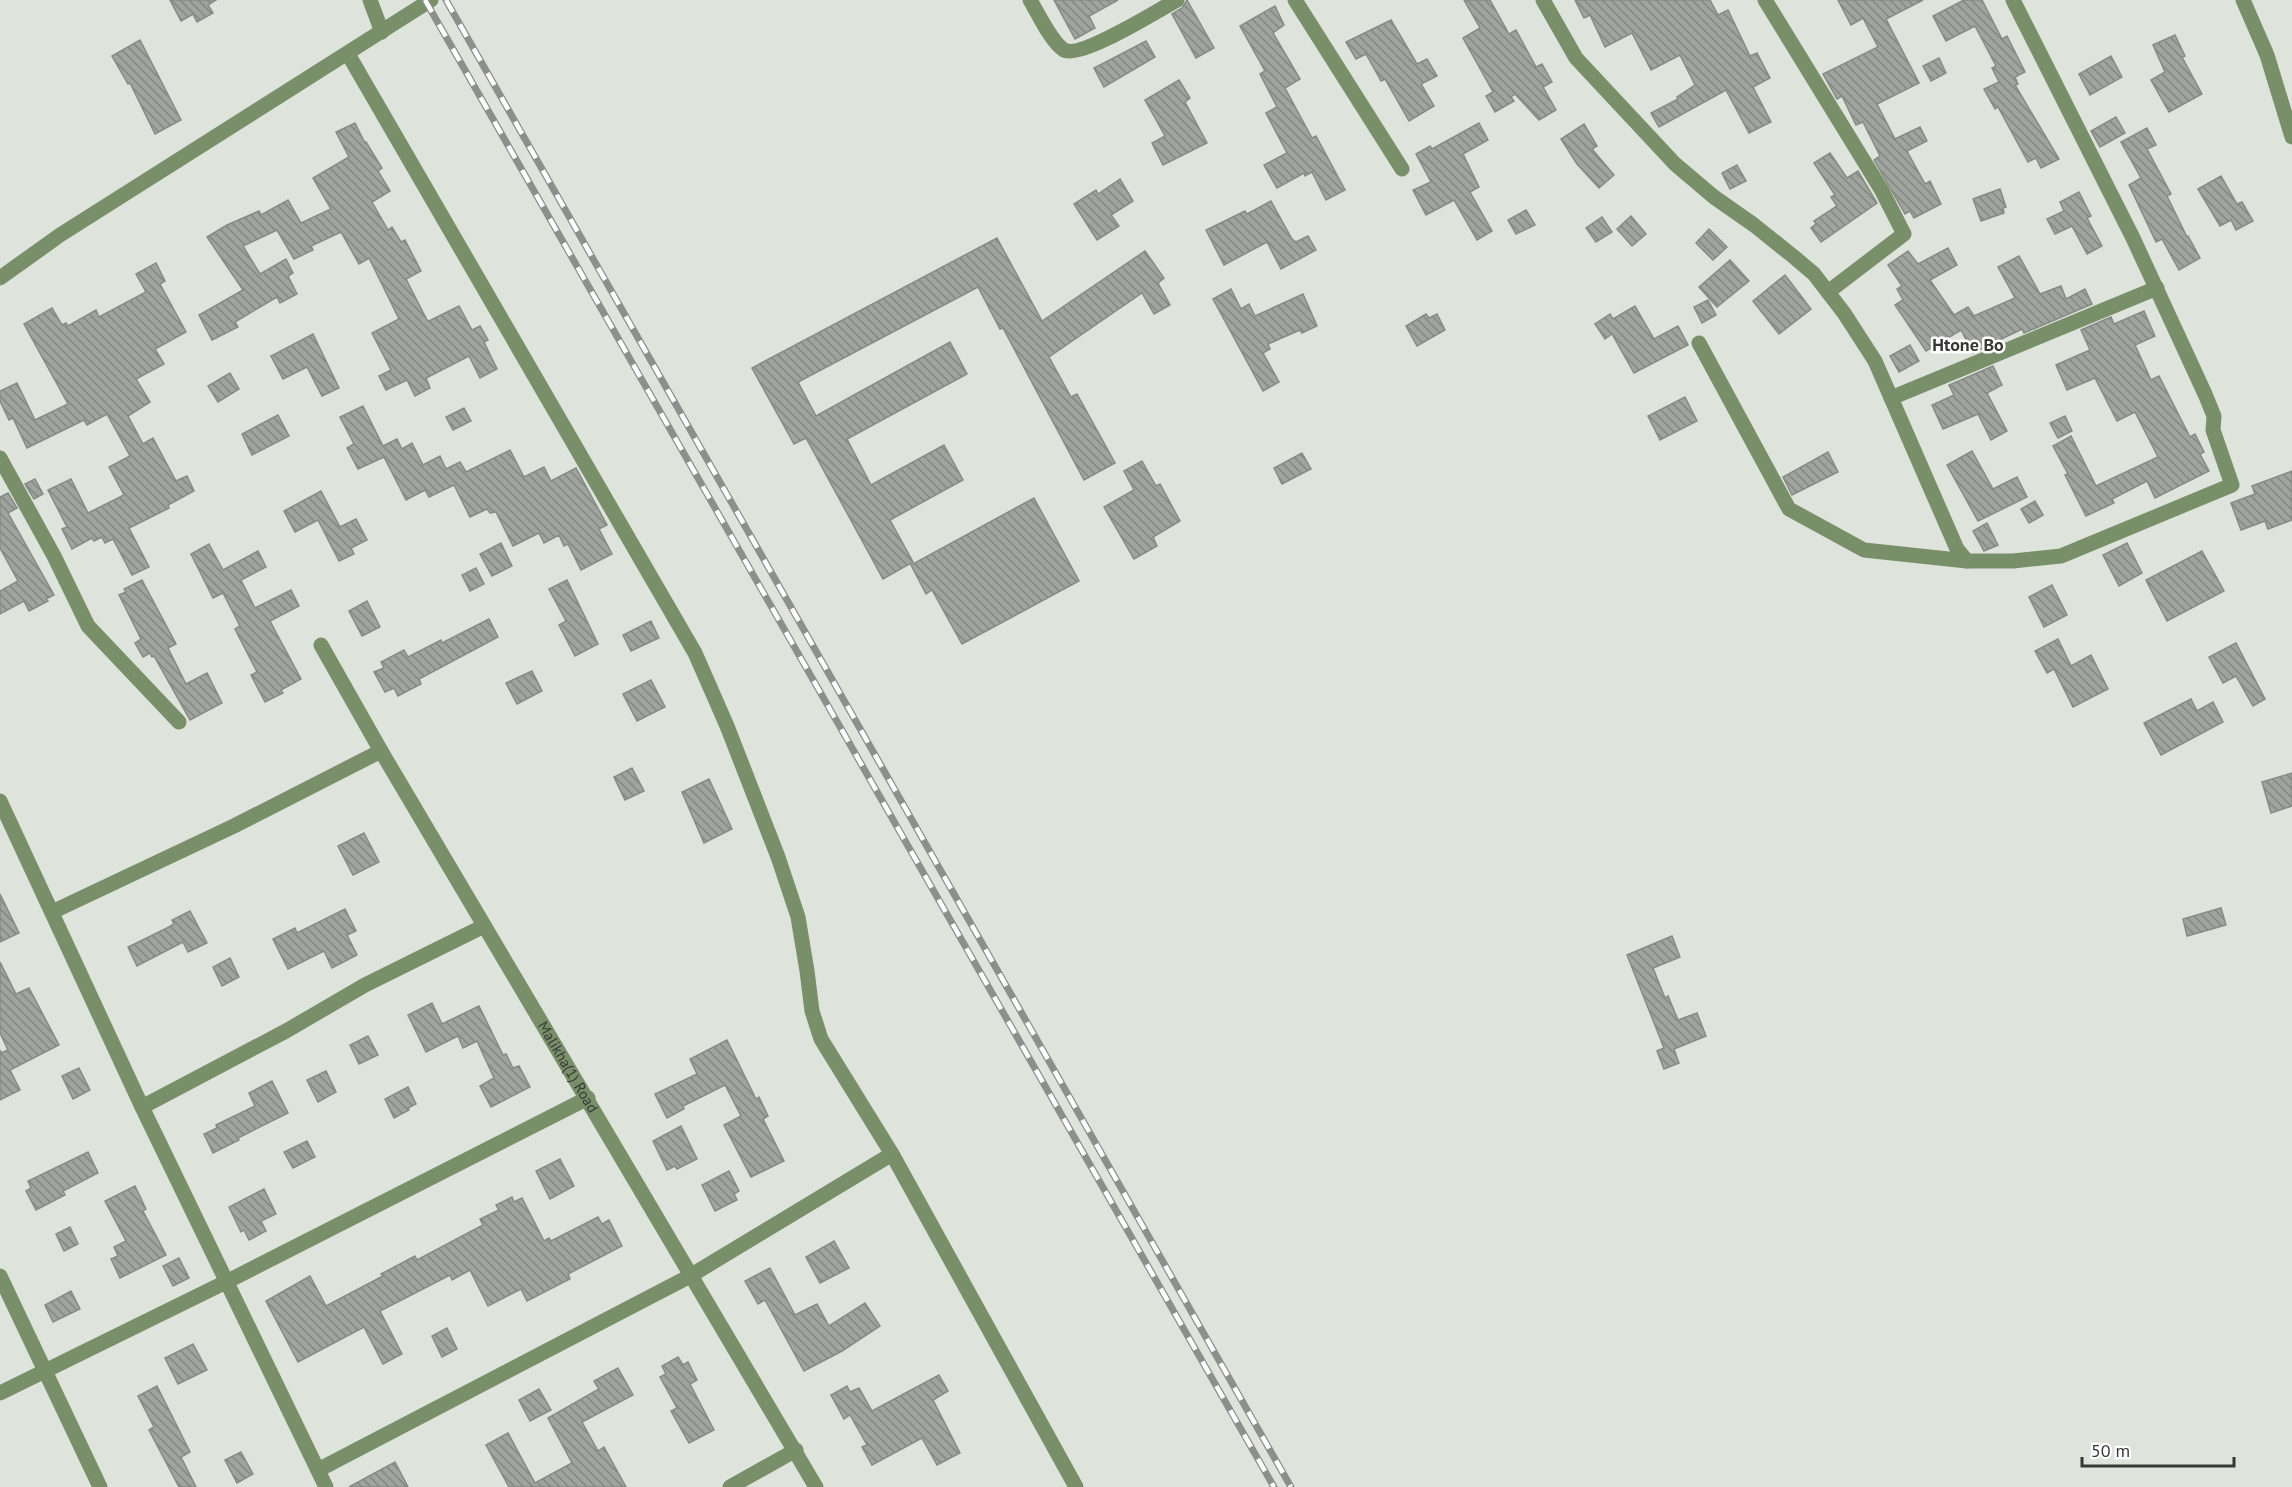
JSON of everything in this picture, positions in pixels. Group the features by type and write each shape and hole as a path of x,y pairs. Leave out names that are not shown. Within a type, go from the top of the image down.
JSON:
{"street":[{"path":"370,0 381,32"},
{"path":"0,278 60,235 431,0"},
{"path":"1030,0 1054,40 1064,50 1074,52 1092,46 1177,0"},
{"path":"1296,0 1402,169"},
{"path":"1543,0 1576,58 1675,164 1814,274 1844,313 1875,361 1957,549 1967,561"},
{"path":"1765,0 1881,189 1904,234 1828,292"},
{"path":"1699,343 1789,510 1864,550 1967,561 2013,561 2061,556 2232,485 2213,429 2214,416 2205,394 2157,288 2013,0"},
{"path":"2243,0 2266,56 2292,137"},
{"path":"348,54 694,653 727,726 778,858 798,917 812,1011 821,1038 892,1154 1076,1487"},
{"path":"1891,398 2157,288"},
{"path":"0,458 54,556 88,626 178,722"},
{"name":"Malikha(1) Road","path":"321,645 484,926 588,1098 690,1276 796,1449 816,1487"},
{"path":"52,912 234,826 381,751"},
{"path":"0,801 142,1107 326,1487"},
{"path":"142,1107 286,1031 365,986 484,926"},
{"path":"0,1393 228,1281 588,1098"},
{"path":"318,1470 690,1276 892,1154"},
{"path":"0,1276 100,1487"},
{"path":"730,1487 796,1449"}],"building":[{"path":"170,0 216,0 208,5 213,13 197,22 193,14 181,21"},
{"path":"1054,0 1118,0 1089,16 1095,28 1075,39"},
{"path":"1187,0 1214,48 1196,58 1172,14 1182,8"},
{"path":"1464,0 1490,0 1509,34 1516,30 1536,67 1542,64 1552,82 1543,87 1556,110 1539,120 1515,94 1511,97 1514,101 1495,112 1486,96 1493,92 1463,38 1480,28"},
{"path":"1575,0 1710,0 1718,15 1728,10 1750,56 1757,53 1770,78 1753,87 1771,122 1749,133 1726,90 1659,127 1651,113 1678,99 1677,97 1695,85 1680,55 1651,70 1632,33 1605,47 1590,15 1584,18"},
{"path":"1838,0 1923,0 1886,19 1919,83 1877,104 1895,139 1920,127 1927,141 1907,151 1925,184 1930,181 1941,204 1914,218 1910,211 1905,214 1874,160 1880,156 1863,122 1856,125 1842,96 1837,99 1823,74 1878,47 1863,18 1851,25"},
{"path":"1964,0 1982,0 2002,39 2007,36 2025,72 2015,77 2018,84 2015,85 2059,159 2041,168 2036,158 2028,162 1998,107 1995,109 1984,89 1999,82 1992,68 1996,66 1975,26 1946,41 1933,16"},
{"path":"1275,6 1284,25 1273,33 1300,79 1285,88 1312,138 1316,136 1345,190 1326,200 1312,172 1305,176 1304,173 1277,188 1264,165 1287,153 1266,113 1277,107 1260,74 1265,71 1240,26"},
{"path":"1391,20 1417,64 1427,59 1437,76 1421,84 1434,106 1409,121 1385,79 1381,81 1366,54 1356,59 1346,42"},
{"path":"2175,35 2185,56 2182,57 2202,94 2169,112 2151,80 2165,72 2153,45"},
{"path":"140,40 181,120 155,134 130,83 128,84 112,56"},
{"path":"1146,41 1155,57 1104,87 1094,68"},
{"path":"2111,56 2122,77 2090,95 2079,74"},
{"path":"1939,58 1946,73 1931,81 1923,66"},
{"path":"1179,80 1190,98 1185,102 1207,143 1163,165 1152,143 1165,136 1145,100"},
{"path":"2116,117 2125,133 2100,147 2091,131"},
{"path":"355,123 382,168 378,171 390,191 372,202 388,230 392,227 401,242 405,240 421,271 406,279 427,320 459,306 472,330 480,326 488,340 484,342 497,369 480,378 469,356 426,378 430,388 415,396 407,380 386,390 379,376 391,370 372,333 399,319 369,258 359,264 341,232 311,246 313,250 294,259 277,230 243,246 260,274 286,259 293,273 288,276 297,294 280,303 277,297 235,322 238,327 212,340 199,315 243,290 207,237 227,225 259,211 261,215 288,200 301,223 331,209 313,178 349,157 336,132"},
{"path":"1479,123 1488,140 1463,154 1479,187 1470,192 1492,231 1477,240 1454,200 1426,215 1413,190 1431,182 1416,154 1430,146 1432,149"},
{"path":"1584,124 1597,146 1592,149 1614,175 1599,188 1577,164 1561,139"},
{"path":"2147,128 2156,145 2147,149 2171,194 2167,196 2200,258 2179,270 2162,239 2156,242 2129,185 2141,178 2121,142"},
{"path":"1830,153 1847,178 1858,171 1877,203 1821,242 1811,228 1816,224 1814,221 1837,206 1831,197 1835,195 1814,163"},
{"path":"1737,165 1746,181 1730,189 1722,173"},
{"path":"2221,176 2237,204 2242,202 2253,221 2236,230 2231,220 2220,226 2198,189"},
{"path":"1120,179 1133,201 1111,215 1119,226 1097,240 1074,204 1096,190 1098,194"},
{"path":"2000,189 2006,207 2003,208 2004,213 1981,221 1973,199"},
{"path":"2079,192 2091,216 2087,218 2102,246 2087,254 2072,226 2055,234 2047,219 2064,211 2060,202"},
{"path":"1271,201 1292,239 1296,242 1308,236 1316,250 1281,269 1267,242 1224,265 1206,230 1245,211 1247,214"},
{"path":"1526,210 1535,225 1516,234 1508,220"},
{"path":"1631,216 1646,234 1632,246 1617,229"},
{"path":"1602,217 1612,232 1596,242 1586,228"},
{"path":"1709,229 1727,247 1713,260 1696,243"},
{"path":"997,238 1042,321 1145,251 1164,278 1158,283 1170,305 1154,314 1142,293 1049,357 1071,397 1077,394 1115,463 1084,480 1003,328 1000,329 978,287 798,382 816,416 950,342 967,374 847,439 871,485 944,445 963,480 890,520 913,562 883,579 806,438 794,444 752,368"},
{"path":"1948,248 1957,265 1930,280 1954,315 1968,307 1974,316 2015,298 1998,267 2019,256 2040,294 2061,286 2066,299 2085,289 2092,304 2024,333 2022,329 1973,353 1961,330 1926,351 1895,305 1903,300 1897,289 1902,286 1888,265 1908,251 1918,264"},
{"path":"1730,260 1749,281 1717,307 1699,287"},
{"path":"156,263 165,281 160,284 186,332 155,349 164,364 136,379 150,402 128,416 143,444 153,438 176,481 187,476 194,491 168,505 169,508 129,528 149,567 132,575 113,539 105,543 102,537 94,541 92,538 72,549 62,529 67,527 48,490 71,479 88,513 124,495 109,467 130,456 107,414 87,425 84,420 27,448 13,418 9,420 0,401 0,391 17,383 35,420 68,404 24,324 52,308 62,325 66,323 68,326 96,310 99,317 146,292 136,274"},
{"path":"1785,275 1811,309 1779,334 1753,301"},
{"path":"1231,289 1241,309 1249,304 1255,316 1303,294 1317,326 1302,333 1300,330 1268,344 1270,349 1263,353 1279,382 1263,391 1213,299"},
{"path":"1708,300 1716,315 1702,323 1694,307"},
{"path":"1635,306 1654,339 1678,326 1688,345 1634,373 1612,334 1605,339 1595,324 1610,314 1613,319"},
{"path":"2144,311 2155,336 2135,345 2151,380 2159,376 2190,437 2195,434 2204,452 2200,454 2209,471 2155,498 2147,481 2112,499 2114,503 2086,516 2053,446 2071,436 2096,486 2158,457 2135,412 2117,421 2095,378 2067,390 2056,365 2090,350 2081,330 2111,317 2114,324"},
{"path":"1426,314 1429,318 1437,314 1445,330 1417,346 1406,326"},
{"path":"313,334 339,388 322,396 307,367 283,379 271,356"},
{"path":"1910,345 1919,361 1899,372 1890,356"},
{"path":"1993,366 2002,385 1987,393 2007,431 1991,440 1978,414 1943,429 1932,405 1954,395 1949,385"},
{"path":"230,373 239,389 218,402 208,386"},
{"path":"1685,397 1697,421 1660,440 1648,416"},
{"path":"363,406 383,446 397,439 402,449 412,443 423,465 440,456 446,469 460,462 466,472 510,450 524,477 544,467 551,481 576,468 607,525 599,529 612,554 581,570 568,544 564,546 559,535 544,543 539,533 513,546 496,512 490,513 487,509 470,517 454,485 429,497 425,490 406,500 384,457 358,469 347,448 354,444 340,417"},
{"path":"464,408 471,421 453,430 446,417"},
{"path":"278,415 289,436 252,455 242,434"},
{"path":"2065,416 2072,431 2058,438 2050,423"},
{"path":"1972,451 1993,489 2017,477 2027,497 1978,521 1947,465"},
{"path":"1828,452 1838,472 1792,495 1783,477"},
{"path":"1302,453 1311,469 1282,484 1274,468"},
{"path":"1142,461 1156,486 1160,484 1180,521 1153,537 1157,546 1134,559 1104,507 1134,490 1124,471"},
{"path":"2292,471 2292,520 2268,529 2265,521 2241,530 2231,503 2255,494 2252,486"},
{"path":"35,479 43,494 34,499 25,484"},
{"path":"321,491 340,527 356,519 367,540 351,548 354,554 339,561 318,520 295,532 284,511"},
{"path":"8,493 17,508 8,513 54,595 46,599 48,601 29,611 24,601 0,614 0,591 18,581 0,548 0,497"},
{"path":"1034,498 1079,581 962,644 932,590 926,594 911,565"},
{"path":"2035,501 2043,515 2029,523 2021,509"},
{"path":"1987,523 1998,545 1984,551 1973,531"},
{"path":"501,543 512,566 492,576 480,554"},
{"path":"2127,543 2142,573 2119,586 2103,555"},
{"path":"209,544 223,570 258,551 266,567 241,580 255,608 291,590 299,606 270,621 301,679 281,690 283,693 265,702 251,675 257,672 235,629 240,626 223,593 213,598 191,554"},
{"path":"2202,551 2224,591 2167,621 2146,580"},
{"path":"476,568 484,584 470,591 462,575"},
{"path":"142,580 176,644 168,648 186,684 207,673 222,703 190,720 154,656 152,657 150,653 143,657 135,643 141,639 119,595 126,592 124,589"},
{"path":"567,580 598,644 575,656 559,625 566,621 549,589"},
{"path":"2052,585 2067,615 2044,627 2029,597"},
{"path":"367,601 380,627 362,636 349,611"},
{"path":"489,619 498,637 419,679 421,684 398,696 394,688 385,692 374,672 384,668 381,662 404,650 408,657"},
{"path":"651,621 659,638 631,651 623,635"},
{"path":"2058,639 2071,666 2091,655 2108,689 2073,707 2054,669 2047,673 2035,651"},
{"path":"2236,643 2265,699 2253,706 2236,676 2223,683 2209,657"},
{"path":"532,671 542,691 517,704 506,683"},
{"path":"651,680 665,707 637,721 623,694"},
{"path":"2191,699 2197,711 2213,702 2223,722 2161,755 2144,723"},
{"path":"632,768 644,791 625,800 614,777"},
{"path":"2292,773 2292,806 2271,813 2262,782"},
{"path":"709,779 732,829 704,843 682,792"},
{"path":"364,833 379,862 353,875 338,846"},
{"path":"0,894 19,933 0,942"},
{"path":"2221,908 2226,925 2187,936 2183,919"},
{"path":"345,909 356,931 347,935 357,955 332,968 324,951 288,969 273,939 295,928 297,933"},
{"path":"190,911 207,943 188,952 183,942 137,966 128,947 174,924 172,920"},
{"path":"1672,936 1680,957 1653,968 1665,998 1668,996 1678,1020 1697,1013 1706,1036 1674,1049 1679,1063 1664,1069 1657,1051 1664,1048 1627,955"},
{"path":"230,958 239,977 222,986 213,967"},
{"path":"0,962 16,994 29,988 59,1045 10,1070 20,1090 0,1100 0,1050 1,1053 8,1050 0,1033"},
{"path":"432,1003 442,1024 479,1006 503,1055 506,1054 513,1068 519,1066 530,1087 491,1107 480,1086 494,1078 477,1041 463,1048 458,1036 426,1052 408,1015"},
{"path":"368,1036 378,1055 359,1064 350,1045"},
{"path":"727,1040 756,1099 759,1097 768,1116 763,1119 784,1161 751,1177 724,1125 741,1116 725,1085 683,1106 684,1109 667,1118 655,1094 697,1074 690,1059"},
{"path":"79,1068 90,1090 73,1099 62,1076"},
{"path":"326,1071 336,1092 318,1102 307,1080"},
{"path":"272,1081 288,1113 213,1153 204,1134 217,1128 216,1125 255,1106 249,1093"},
{"path":"408,1087 416,1104 394,1118 385,1099"},
{"path":"681,1126 697,1159 677,1169 675,1166 667,1170 653,1141"},
{"path":"307,1141 315,1157 293,1168 284,1152"},
{"path":"88,1152 98,1173 63,1191 65,1195 36,1210 26,1191 31,1188 28,1181"},
{"path":"560,1159 574,1186 550,1199 536,1171"},
{"path":"729,1171 739,1191 734,1194 737,1200 715,1211 702,1185"},
{"path":"135,1186 146,1209 143,1211 166,1255 120,1278 111,1259 118,1256 114,1247 126,1241 105,1201"},
{"path":"264,1189 276,1214 261,1221 266,1231 249,1240 244,1230 241,1232 229,1207"},
{"path":"512,1197 514,1202 522,1198 544,1241 549,1238 551,1241 598,1217 602,1224 609,1220 622,1246 568,1274 570,1279 527,1301 521,1289 488,1306 470,1270 452,1280 450,1275 380,1311 402,1354 383,1364 364,1327 298,1362 266,1301 310,1276 326,1306 415,1256 417,1260 483,1225 480,1219 499,1210 496,1205"},
{"path":"70,1227 78,1244 64,1251 56,1234"},
{"path":"834,1241 849,1268 820,1283 806,1257"},
{"path":"179,1258 189,1278 173,1286 163,1266"},
{"path":"770,1268 795,1315 817,1304 829,1326 865,1303 880,1326 842,1351 804,1371 765,1300 758,1304 745,1281"},
{"path":"71,1291 80,1309 53,1322 45,1305"},
{"path":"447,1328 457,1349 442,1357 432,1336"},
{"path":"193,1344 207,1370 178,1384 165,1358"},
{"path":"678,1357 683,1365 688,1362 697,1380 690,1384 714,1430 689,1443 671,1411 677,1408 660,1377 666,1374 662,1366"},
{"path":"618,1368 633,1395 582,1422 598,1451 604,1447 626,1487 509,1487 486,1445 508,1433 535,1483 572,1463 548,1418 599,1389 594,1381"},
{"path":"939,1375 948,1391 933,1400 960,1453 937,1465 922,1438 872,1465 862,1447 867,1445 850,1415 844,1419 831,1395 847,1386 850,1392 859,1388 872,1411"},
{"path":"157,1386 190,1452 181,1457 196,1487 179,1487 149,1430 154,1427 138,1396"},
{"path":"539,1389 551,1410 530,1421 519,1400"},
{"path":"241,1452 253,1474 237,1483 225,1460"},
{"path":"395,1462 408,1487 349,1487"}],"railway":[{"path":"425,0 1274,1487"},
{"path":"446,0 1291,1487"}],"district":[{"name":"Htone Bo","path":"1968,345"}]}
